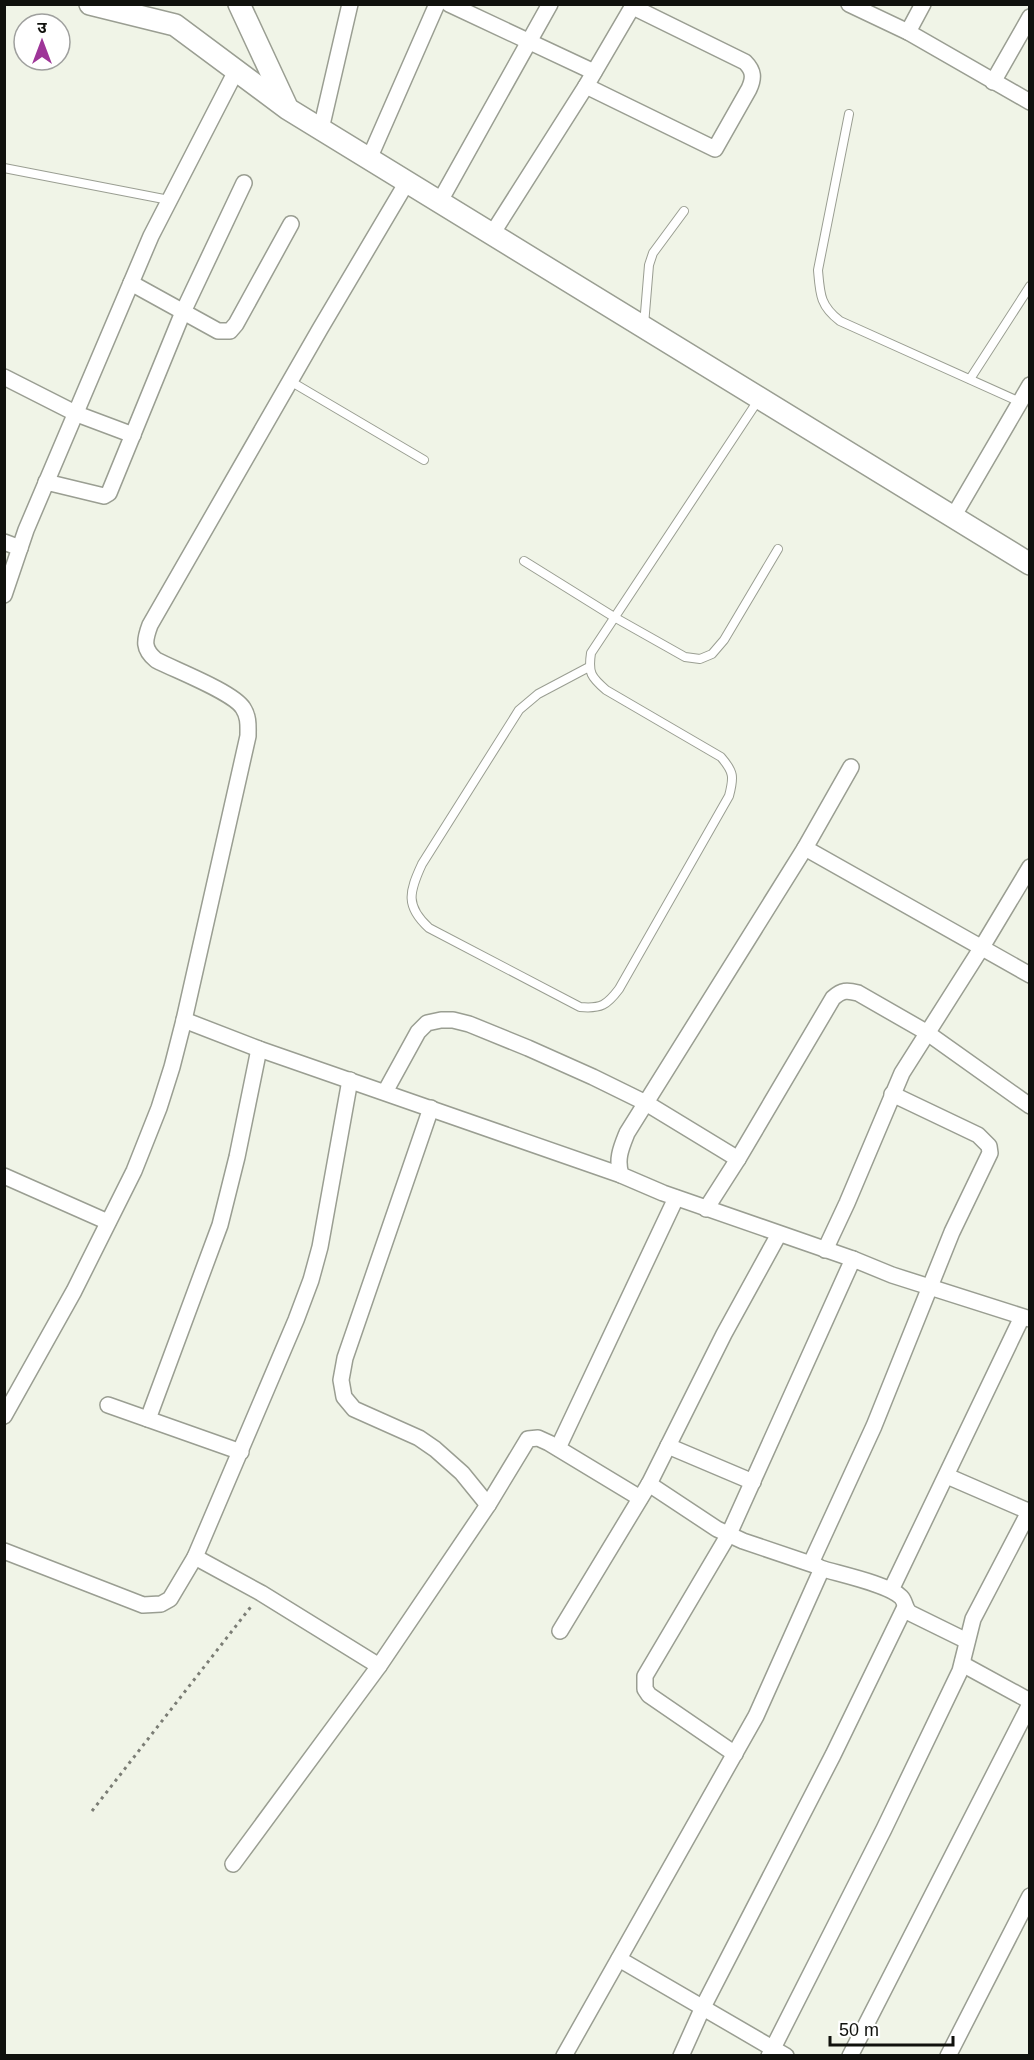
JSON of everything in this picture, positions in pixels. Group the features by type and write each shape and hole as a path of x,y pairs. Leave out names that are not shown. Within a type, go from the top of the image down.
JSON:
{"street":[{"path":"90,4 175,25"},
{"path":"148,4 288,109 1029,564"},
{"path":"239,4 288,109"},
{"path":"321,129 350,4"},
{"path":"369,159 437,4"},
{"path":"449,4 594,72"},
{"path":"440,201 550,4"},
{"path":"849,4 908,32 1029,102"},
{"path":"908,32 923,4"},
{"path":"492,234 586,86 633,6 745,62 752,69 753,79 715,149 586,86"},
{"path":"993,82 1029,17"},
{"path":"4,595 46,482 131,283 169,200 237,69"},
{"path":"4,1416 74,1292 134,1171 159,1108 184,1020 243,765 248,721 243,707 229,696 156,660 147,652 144,640 150,625 290,381 407,182"},
{"path":"46,482 104,496 112,486 183,312 244,183"},
{"path":"131,283 218,331 230,331 291,224"},
{"path":"4,377 77,414 133,435"},
{"path":"953,517 1029,385"},
{"path":"4,542 20,548"},
{"path":"621,1175 617,1163 627,1133 805,848 851,767"},
{"path":"805,848 982,946 1029,975"},
{"path":"825,1250 902,1073 1029,867"},
{"path":"706,1209 833,998 840,992 847,990 858,993 926,1032 1029,1106"},
{"path":"184,1020 259,1049 621,1175 676,1198 854,1259 929,1288 1026,1318 891,1590"},
{"path":"385,1092 418,1032 427,1023 453,1020 469,1024 528,1048 593,1077 646,1103 738,1159"},
{"path":"148,1419 220,1225 237,1157 259,1049"},
{"path":"4,1551 143,1605 153,1606 170,1599 195,1557 311,1280 327,1213 350,1080"},
{"path":"815,1566 952,1232 990,1153 989,1146 978,1135 892,1094"},
{"path":"431,1108 345,1358 340,1380 344,1397 354,1409 419,1438 435,1449 462,1473 488,1504"},
{"path":"4,1176 108,1222"},
{"path":"558,1448 676,1198"},
{"path":"560,1631 649,1484 724,1334 779,1234"},
{"path":"735,1754 649,1695 643,1683 729,1534 854,1259"},
{"path":"108,1404 240,1452"},
{"path":"233,1864 379,1666 488,1504 528,1439 538,1438 558,1448 640,1498"},
{"path":"668,1446 753,1482"},
{"path":"619,1959 703,2007 776,2053 963,1661 974,1619 1029,1511 947,1476"},
{"path":"649,1484 717,1529 815,1566 891,1590 903,1598 905,1607 910,1613 967,1641"},
{"path":"195,1557 261,1593 379,1666"},
{"path":"564,2055 756,1716 820,1572 815,1566"},
{"path":"681,2055 905,1607"},
{"path":"850,2055 1029,1703 964,1665 963,1661"},
{"path":"948,2055 1029,1896"}],"lane":[{"path":"849,114 818,270 820,296 829,313 840,321 1020,402"},
{"path":"4,168 169,200"},
{"path":"644,326 649,265 653,253 684,211"},
{"path":"970,380 1029,286"},
{"path":"290,381 423,460"},
{"path":"589,667 538,694 519,710 422,864 413,884 411,902 416,916 429,928 580,1007 595,1009 609,1002 620,989 729,796 734,779 730,767 721,757 606,690 592,678 589,667 591,653 760,398"},
{"path":"524,561 614,617 685,657 700,659 712,654 724,640 778,549"}],"path":[{"path":"92,1811 261,1593"}]}
